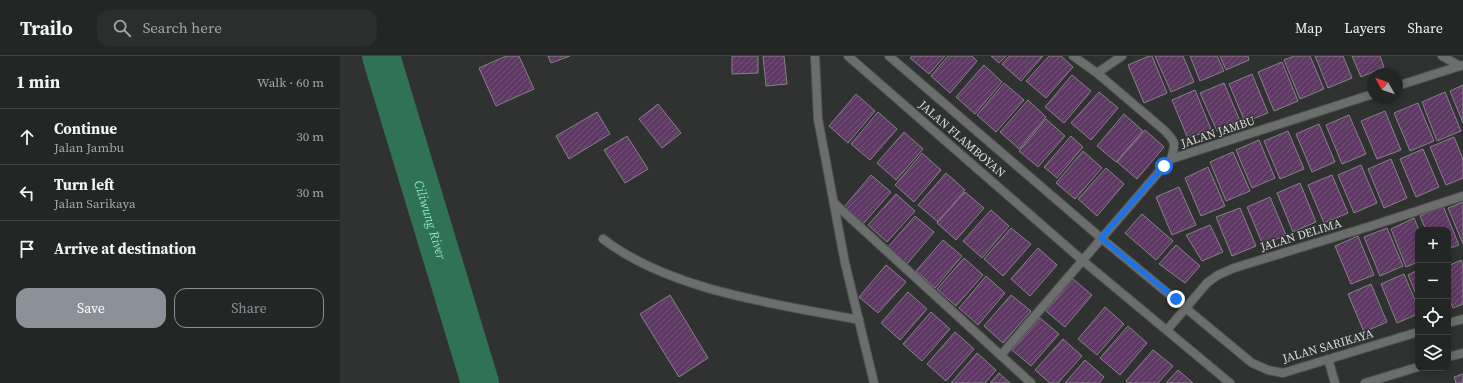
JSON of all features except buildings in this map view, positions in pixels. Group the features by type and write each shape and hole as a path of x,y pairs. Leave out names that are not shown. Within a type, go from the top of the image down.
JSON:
{"street":[{"path":"815,56 818,119 845,263 874,383"},
{"name":"JALAN FLAMBOYAN","path":"848,56 1082,260"},
{"name":"JALAN SARIKAYA","path":"889,56 1101,238 1252,363 1268,370 1283,373 1415,333"},
{"path":"1073,56 1097,73 1174,139 1175,148 1171,159"},
{"path":"1097,73 1122,56"},
{"path":"1442,56 1461,65"},
{"path":"1403,84 1461,65"},
{"name":"JALAN JAMBU","path":"1001,355 1171,159 1367,96"},
{"name":"JALAN DELIMA","path":"1167,330 1207,283 1223,273 1463,196"},
{"path":"834,203 1031,383"},
{"path":"603,239 637,260 666,274 698,285 760,300 859,320"},
{"path":"1082,260 1230,383"},
{"path":"1451,322 1463,319"},
{"path":"1451,356 1463,353"},
{"path":"1328,359 1334,383"},
{"path":"1366,383 1415,368"}],"waterway":[{"name":"Ciliwung River","path":"381,56 480,383"}],"route":[{"path":"1164,166 1101,238 1176,299"}]}
